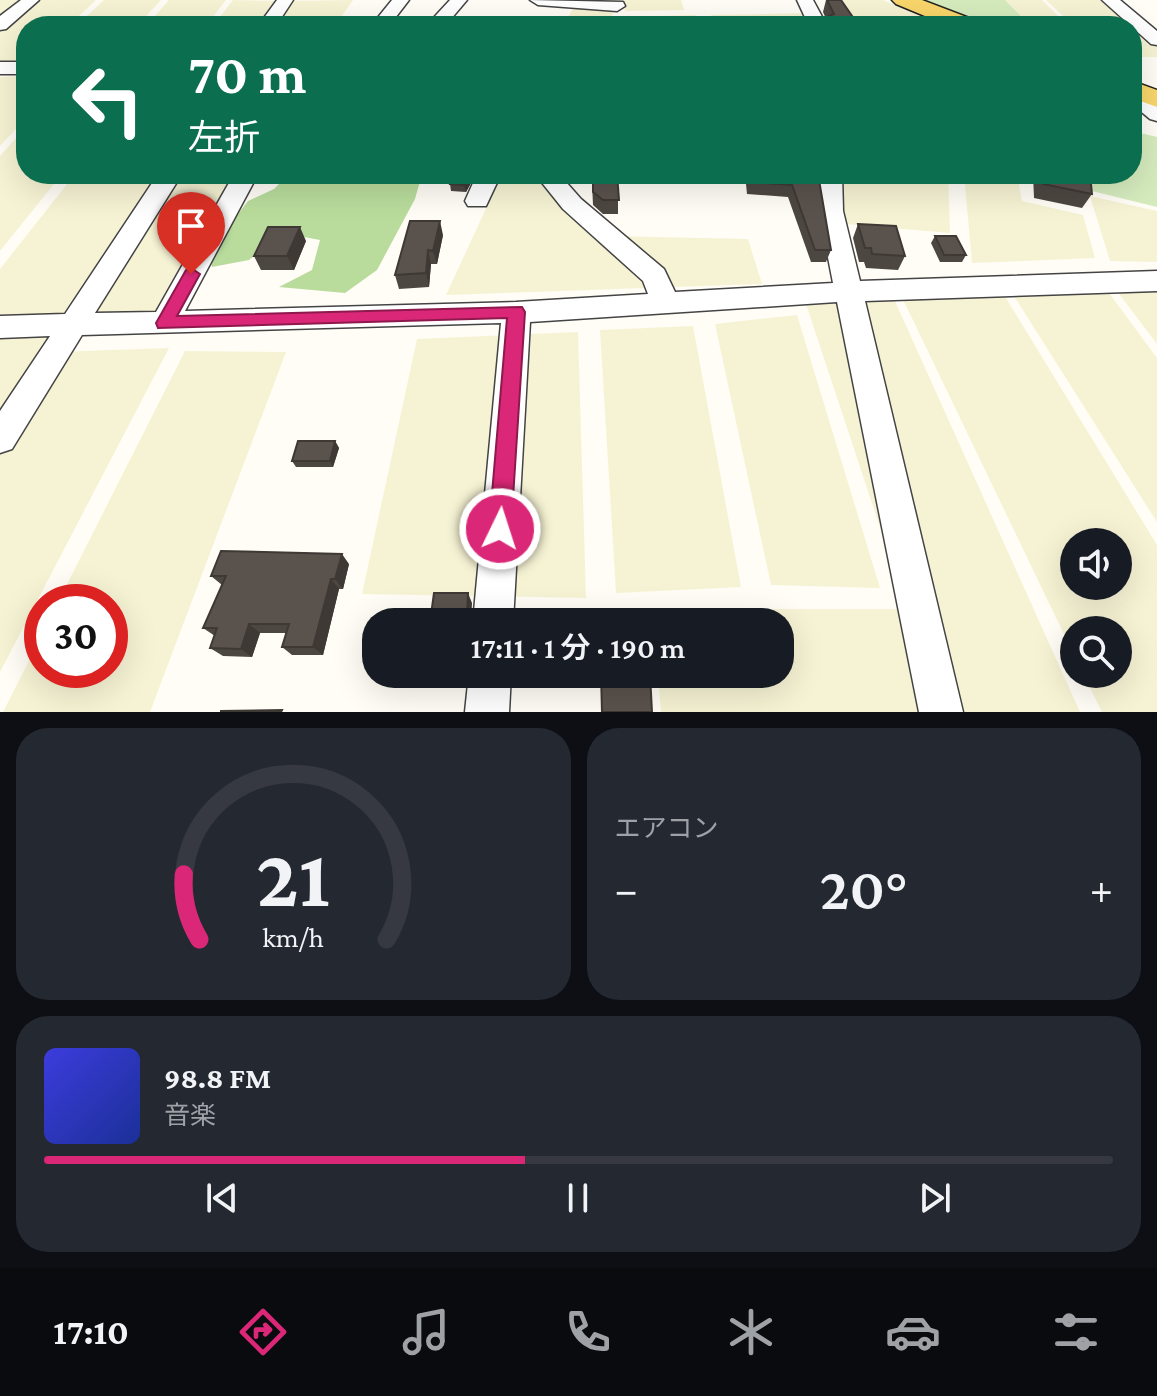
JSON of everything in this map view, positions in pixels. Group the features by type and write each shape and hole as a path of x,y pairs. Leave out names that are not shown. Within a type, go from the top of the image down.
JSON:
{"main road":[{"path":"903,0 944,16"}],"street":[{"path":"0,25 31,0"},
{"path":"388,16 401,0"},
{"path":"444,16 459,0"},
{"path":"538,0 619,3"},
{"path":"1110,0 1129,16"},
{"path":"1142,99 1157,115"},
{"path":"0,439 163,184"},
{"path":"164,323 240,184"},
{"path":"477,201 485,184"},
{"path":"555,184 572,204 654,276 666,303"},
{"path":"830,184 831,211 941,712"},
{"path":"0,327 516,312 848,292 1157,281"},
{"path":"494,608 516,312"},
{"path":"487,712 489,688"}],"shaded area":[{"path":"0,0 96,0 79,16 16,16 16,65 0,66"},
{"path":"104,0 161,0 146,16 87,16"},
{"path":"169,0 226,0 214,16 155,16"},
{"path":"233,0 353,0 342,16 221,16"},
{"path":"561,0 617,0 617,6 612,16 569,16 576,3"},
{"path":"624,0 681,0 684,10 625,11"},
{"path":"843,0 883,0 923,16 852,16"},
{"path":"1005,0 1042,0 1058,16 1021,16"},
{"path":"1046,0 1103,0 1122,16 1063,16"},
{"path":"812,13 813,16 711,16"},
{"path":"1142,33 1157,46 1157,57 1142,57"},
{"path":"16,76 16,129 0,146 0,77"},
{"path":"16,138 16,184 54,184 0,251 0,156"},
{"path":"67,184 158,184 55,352 169,348 46,584 24,584 24,626 0,672 0,269"},
{"path":"166,184 239,184 154,324 96,314"},
{"path":"497,184 560,184 609,236 748,239 762,284 446,295"},
{"path":"831,184 948,184 950,233 833,223"},
{"path":"965,184 1019,184 1022,201 1083,215 1095,258 972,263"},
{"path":"1090,196 1157,211 1157,262 1110,261"},
{"path":"1101,282 1157,358 1157,522 1007,285"},
{"path":"1110,282 1157,282 1157,344"},
{"path":"998,285 1157,545 1157,712 1102,712 1090,688 1132,688 1132,616 1060,616 1060,626 898,289"},
{"path":"890,290 1060,668 1060,688 1069,688 1080,712 661,712 659,688 794,688 794,609 907,609 803,295"},
{"path":"797,315 880,588 771,585 715,324"},
{"path":"693,326 741,587 616,593 600,330"},
{"path":"578,332 586,598 362,594 417,339"},
{"path":"185,351 286,352 150,712 3,712 24,671 24,688 128,688 128,584 67,584"}],"green space":[{"path":"917,0 1005,0 1021,16 959,16"},
{"path":"1142,133 1157,137 1157,207 1088,190 1087,184 1142,184"},
{"path":"279,184 419,184 415,199 377,270 345,293 279,287 312,270 320,240 283,233 249,260 212,267 210,259 224,232 248,201"}],"building":[{"path":"827,0 841,0 852,16 829,16 834,14"},
{"path":"593,184 618,184 619,200 603,200 593,192"},
{"path":"778,184 820,184 831,250 815,250 792,185"},
{"path":"1043,184 1091,184 1092,194"},
{"path":"410,221 440,221 433,251 428,250 426,273 395,275"},
{"path":"858,224 896,226 905,256 872,254 871,248 865,248"},
{"path":"268,227 300,227 287,256 254,256"},
{"path":"935,236 956,236 966,255 944,255"},
{"path":"298,441 335,441 330,461 292,461"},
{"path":"221,551 342,554 335,579 331,579 313,647 282,647 289,624 249,624 241,649 210,648 217,628 203,628 226,576 211,576"},
{"path":"434,593 468,593 467,608 432,608"},
{"path":"601,688 651,688 652,712 602,712"},
{"path":"221,711 281,712 221,712"}],"waterway":[{"path":"565,0 590,2"}],"route":[{"path":"191,274 164,323 516,312 500,529"}]}
